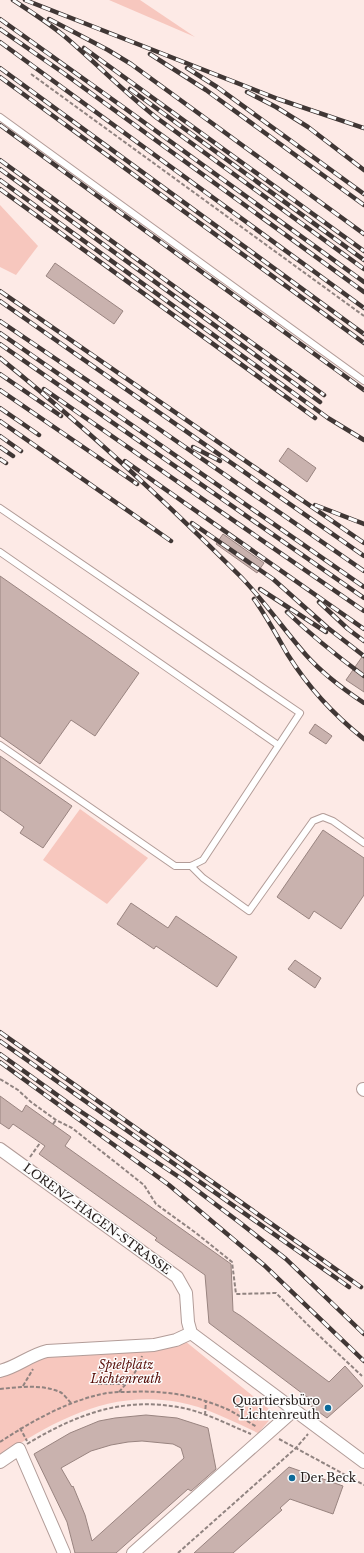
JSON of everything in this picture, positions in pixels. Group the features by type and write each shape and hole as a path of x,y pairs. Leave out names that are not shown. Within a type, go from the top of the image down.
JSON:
{"street":[{"name":"LORENZ-HAGEN-STRASSE","path":"0,1149 178,1277 186,1293 188,1322 191,1333"},
{"path":"0,1371 17,1365 34,1355 47,1351 163,1343 176,1340 191,1333 293,1411 364,1462"},
{"path":"133,1553 293,1411"},
{"path":"0,1462 23,1446 64,1553"}],"lane":[{"path":"0,117 364,381"},
{"path":"0,508 300,713 203,860 191,866 175,866 0,745"},
{"path":"0,552 278,745"},
{"path":"191,866 203,878 249,911 313,821 324,817 333,821 364,843"}],"path":[{"path":"31,74 364,316"},
{"path":"0,1079 18,1090 31,1102 56,1120 72,1128 144,1185 156,1204 196,1233 232,1262 236,1294 276,1293 362,1376"},
{"path":"53,1124 56,1120"},
{"path":"30,1157 40,1143"},
{"path":"118,1392 132,1378 140,1363 144,1345"},
{"path":"126,1384 96,1384 92,1380 93,1376 101,1371 123,1362 130,1361 140,1363"},
{"path":"0,1389 23,1386 44,1388 61,1392 71,1403"},
{"path":"0,1442 20,1428 71,1403 107,1393 145,1391 176,1393 206,1401 230,1410 265,1436"},
{"path":"205,1415 206,1401"},
{"path":"20,1428 23,1446 62,1424 90,1413 123,1405 155,1404 183,1408 296,1448 364,1485"},
{"path":"178,1553 296,1448 315,1426"}],"green space":[{"path":"109,0 140,0 195,37"},
{"path":"0,205 38,246 16,275 0,267"},
{"path":"80,809 148,858 107,904 43,860"},
{"name":"Spielplatz Lichtenreuth","path":"185,1341 275,1414 258,1433 219,1415 188,1404 153,1399 129,1400 106,1404 63,1420 0,1456 0,1374 35,1358"}],"building":[{"path":"55,263 123,311 114,324 46,276"},
{"path":"288,448 316,468 307,482 279,461"},
{"path":"223,534 264,563 257,573 216,544"},
{"path":"0,576 139,673 95,736 71,720 40,764 0,736"},
{"path":"364,654 364,692 346,680"},
{"path":"315,724 332,736 326,744 309,733"},
{"path":"0,756 72,806 43,848 20,833 24,827 0,810"},
{"path":"323,830 364,858 364,895 341,929 314,911 309,919 277,897"},
{"path":"131,903 168,928 176,916 237,957 217,987 156,946 154,949 117,924"},
{"path":"295,960 321,978 315,988 288,969"},
{"path":"0,1096 22,1112 26,1105 71,1137 65,1146 231,1264 233,1311 329,1382 345,1366 363,1386 327,1418 308,1404 311,1400 209,1323 205,1275 155,1240 157,1238 39,1154 45,1146 13,1124 9,1129 0,1123"},
{"path":"146,1415 177,1418 208,1428 216,1469 191,1491 188,1489 116,1553 75,1553 67,1522 34,1454 70,1433 99,1421","holes":["142,1441 173,1444 181,1448 184,1458 92,1541 85,1515 73,1486 72,1487 61,1468 91,1451 111,1445"]},
{"path":"289,1467 343,1486 333,1514 290,1499 280,1508 282,1510 233,1553 194,1553"}],"railway":[{"path":"13,0 63,35 157,118 364,269"},
{"path":"25,0 278,99 364,128"},
{"path":"0,19 364,282"},
{"path":"49,19 108,50 131,64 364,234"},
{"path":"0,29 62,72 364,292"},
{"path":"0,42 364,308"},
{"path":"84,48 364,251"},
{"path":"150,54 206,90 364,205"},
{"path":"0,68 364,334"},
{"path":"187,68 217,87 364,194"},
{"path":"0,77 364,343"},
{"path":"130,89 364,260"},
{"path":"247,92 276,107 308,127 364,170"},
{"path":"0,125 364,390"},
{"path":"0,160 324,395"},
{"path":"0,169 320,402"},
{"path":"0,180 328,418 364,440"},
{"path":"0,189 315,418"},
{"path":"0,291 364,543"},
{"path":"0,301 364,556"},
{"path":"0,321 364,571"},
{"path":"0,333 364,587"},
{"path":"0,344 364,598"},
{"path":"0,358 94,438 184,521 242,578 319,669 364,703"},
{"path":"0,374 61,416"},
{"path":"44,389 364,611"},
{"path":"0,390 137,484"},
{"path":"0,408 39,435"},
{"path":"0,421 171,541"},
{"path":"0,436 21,451"},
{"path":"0,447 13,456"},
{"path":"193,447 220,461"},
{"path":"0,459 6,463"},
{"path":"125,461 364,629"},
{"path":"315,505 364,524"},
{"path":"192,523 273,579 328,628 364,656"},
{"path":"260,589 326,632"},
{"path":"254,599 288,655 304,678 332,710 364,739"},
{"path":"319,602 348,629 364,641"},
{"path":"287,612 324,645 364,676"},
{"path":"0,1032 361,1287"},
{"path":"0,1041 349,1287"},
{"path":"0,1054 74,1107 182,1179 239,1222 286,1259 364,1334"},
{"path":"0,1062 169,1185 265,1266 364,1361"}],"place":[{"name":"Quartiersbüro Lichtenreuth","path":"328,1408"},
{"name":"Der Beck","path":"292,1478"}]}
